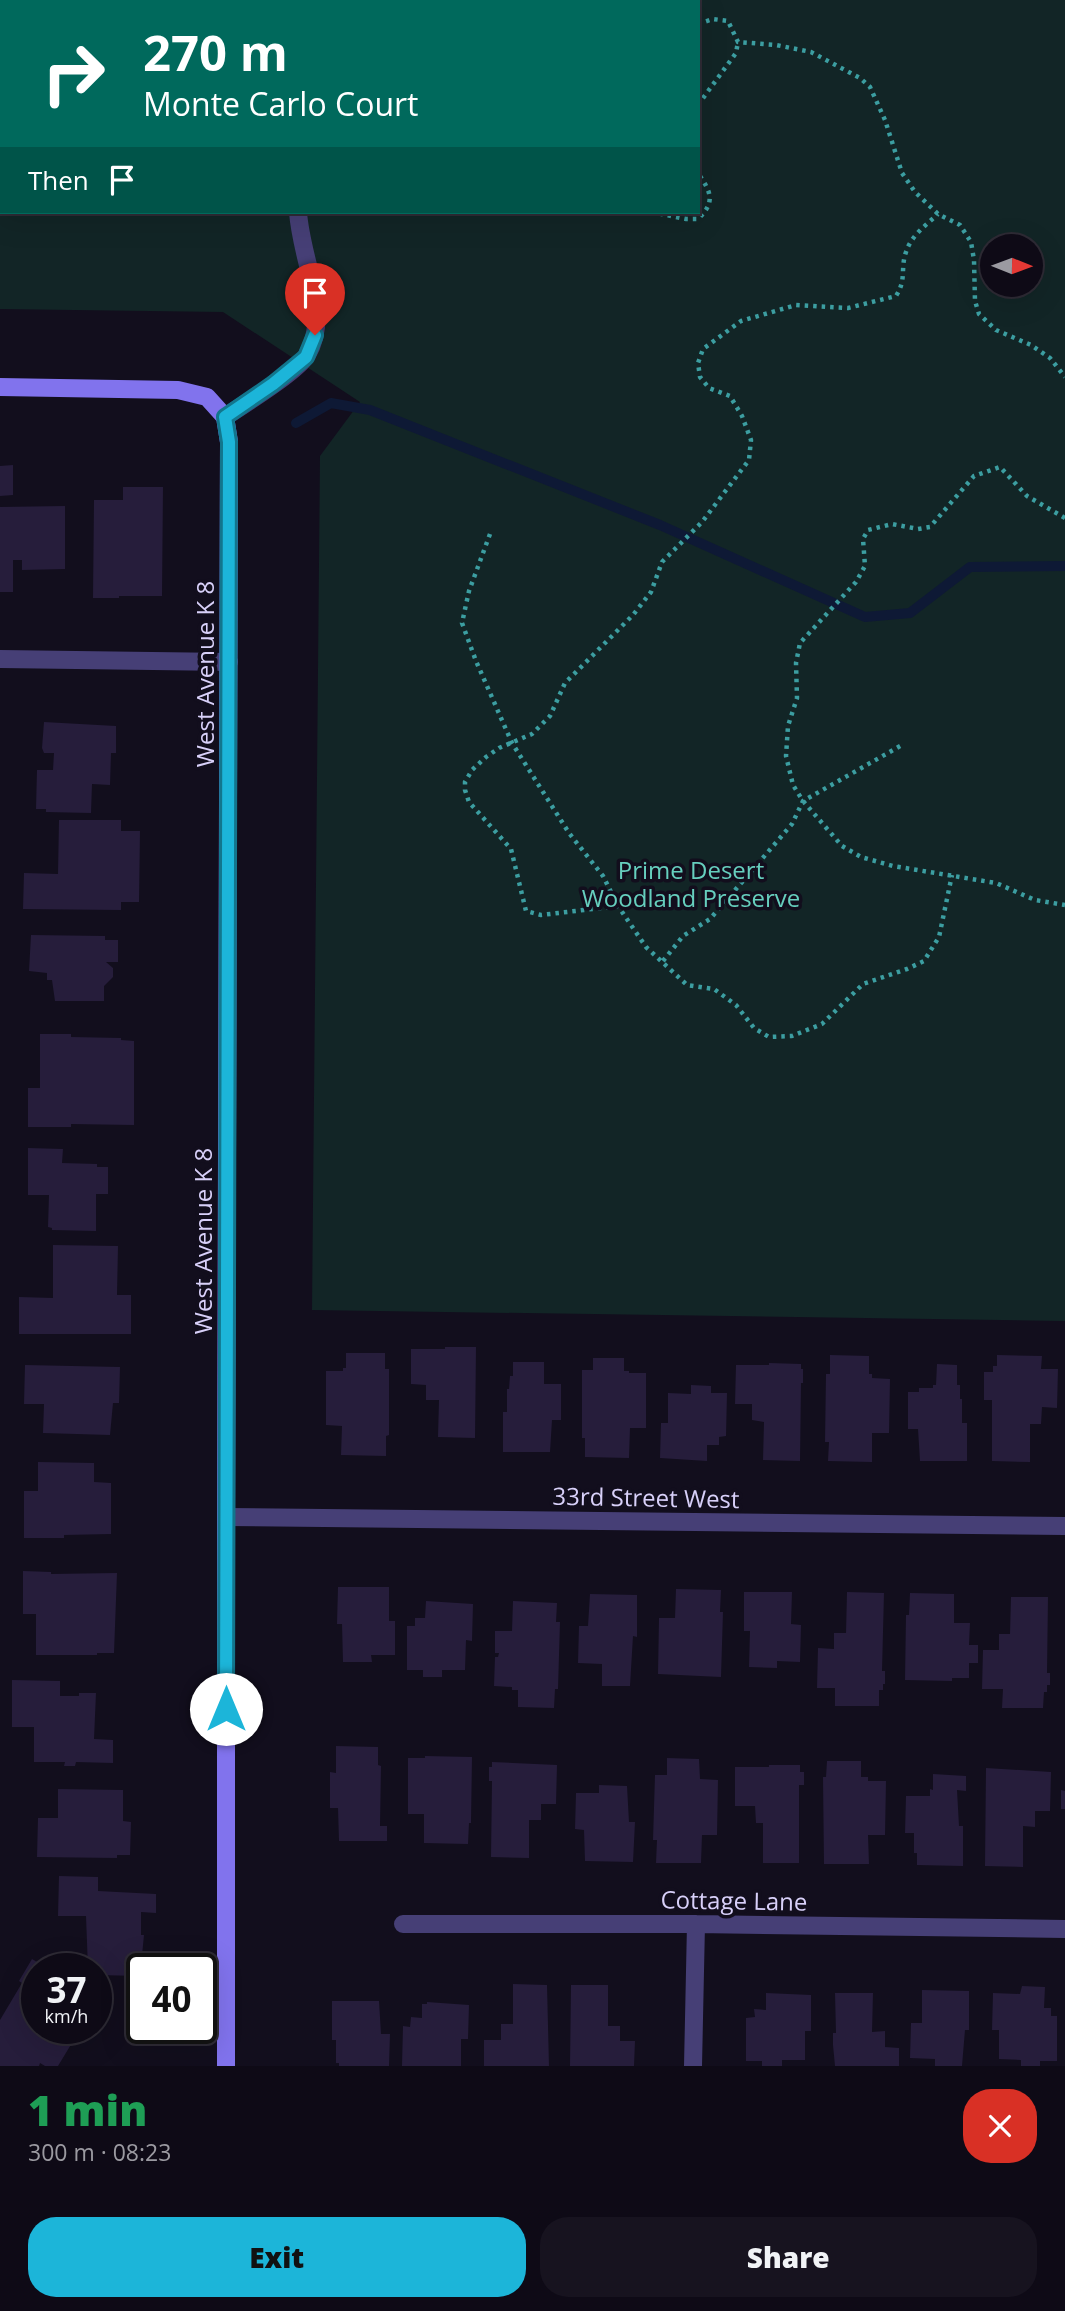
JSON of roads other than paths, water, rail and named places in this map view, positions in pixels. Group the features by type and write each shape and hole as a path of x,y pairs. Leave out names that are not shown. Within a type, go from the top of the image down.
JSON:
{"street":[{"path":"0,387 178,390 207,397 225,417 306,357 315,335 315,298 300,235 298,214"},
{"name":"West Avenue K 8","path":"225,417 229,442 226,2066"},
{"path":"0,659 229,662"},
{"name":"33rd Street West","path":"226,1517 1065,1526"},
{"name":"Cottage Lane","path":"403,1924 696,1924 1065,1929"},
{"path":"693,2066 696,1924"}],"waterway":[{"path":"296,423 331,403 370,410 660,525 865,617 910,613 970,567 1065,566"}],"park label":[{"name":"Prime Desert Woodland Preserve","path":"691,883"}]}
